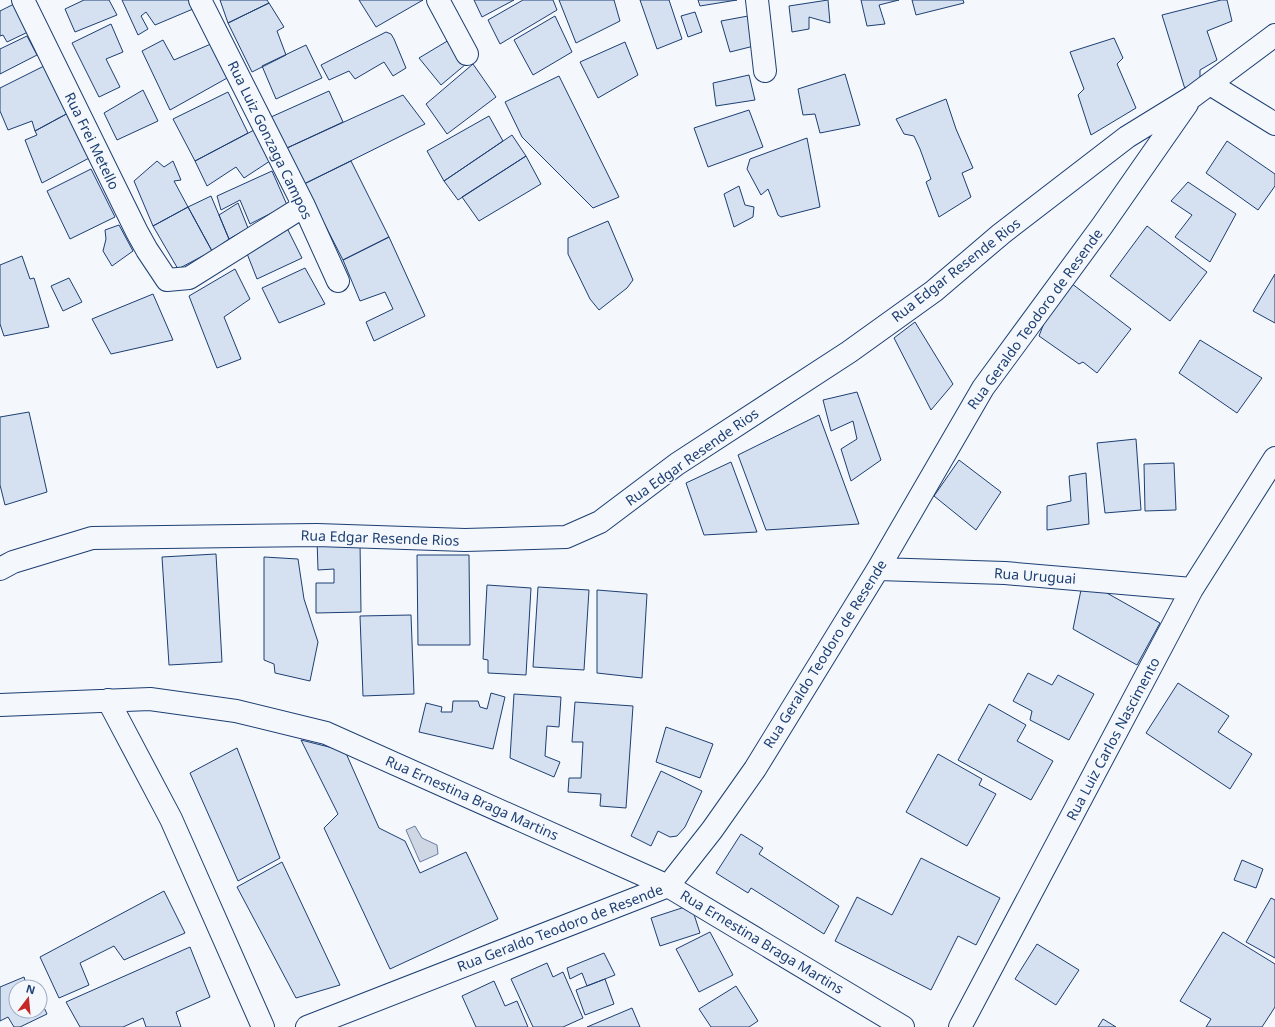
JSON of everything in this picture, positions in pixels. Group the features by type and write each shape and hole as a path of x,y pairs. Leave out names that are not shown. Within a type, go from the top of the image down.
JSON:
{"street":[{"name":"Rua Frei Metello","path":"23,0 146,250 167,280 189,278 304,206"},
{"name":"Rua Luiz Gonzaga Campos","path":"200,0 304,206 338,281"},
{"path":"438,0 467,54"},
{"path":"757,0 765,71"},
{"name":"Rua Edgar Resende Rios","path":"0,569 13,562 92,538 317,535 465,540 566,537 600,522 677,464 849,352 934,291 1001,234 1127,137 1192,97 1275,35"},
{"path":"1210,84 1275,124"},
{"name":"Rua Geraldo Teodoro de Resende","path":"307,1027 668,886 712,830 754,768 878,569 983,388 1102,226 1192,97"},
{"name":"Rua Luiz Carlos Nascimento","path":"960,1027 1192,589 1275,458"},
{"name":"Rua Uruguai","path":"878,569 1005,573 1192,589"},
{"name":"Rua Ernestina Braga Martins","path":"0,705 150,699 236,711 326,733 668,886 903,1027"},
{"path":"108,700 172,819 263,1027"}],"shaded area":[{"path":"415,826 422,838 437,845 438,854 420,862 406,830"}],"building":[{"path":"84,0 109,0 117,15 75,32 65,9"},
{"path":"122,0 189,0 193,9 155,25 146,12 141,16 148,29 138,35"},
{"path":"220,0 267,0 269,3 228,23"},
{"path":"359,0 423,0 376,27"},
{"path":"474,0 514,0 482,17"},
{"path":"523,0 553,0 557,10 500,44 488,20"},
{"path":"559,0 614,0 620,21 576,43"},
{"path":"640,0 669,0 682,39 657,49"},
{"path":"698,0 737,0 700,6"},
{"path":"828,0 830,23 809,17 809,29 792,32 789,6"},
{"path":"861,0 899,0 879,5 885,24 867,26"},
{"path":"912,0 963,0 964,3 916,15"},
{"path":"1221,0 1227,0 1232,21 1207,31 1217,60 1200,70 1200,83 1185,89 1162,15"},
{"path":"16,3 30,31 7,42 3,35 0,36 0,11"},
{"path":"269,3 284,27 277,31 286,55 252,72 228,23"},
{"path":"695,12 702,32 688,37 681,16"},
{"path":"555,16 572,52 533,75 514,40"},
{"path":"748,16 754,46 730,52 721,21"},
{"path":"111,24 123,52 106,59 120,87 99,97 72,43"},
{"path":"386,32 391,34 394,39 406,68 393,76 384,62 355,79 349,71 329,80 321,65"},
{"path":"27,36 37,55 0,74 0,49"},
{"path":"1114,38 1123,58 1117,64 1136,108 1091,135 1078,95 1084,89 1070,52"},
{"path":"163,40 174,60 213,43 229,77 170,110 142,51"},
{"path":"449,40 466,64 441,85 419,58"},
{"path":"625,42 638,75 598,98 580,62"},
{"path":"306,45 322,78 276,99 262,66"},
{"path":"48,64 70,112 35,131 32,121 8,130 0,111 0,88"},
{"path":"473,64 496,97 447,134 426,104"},
{"path":"845,74 860,125 820,133 815,114 803,115 798,89"},
{"path":"749,75 755,100 716,106 713,83"},
{"path":"559,76 619,197 593,208 522,137 505,102"},
{"path":"143,90 158,121 117,140 104,113"},
{"path":"329,91 343,122 287,148 271,117"},
{"path":"228,92 248,133 195,161 173,119"},
{"path":"403,95 425,124 304,184 287,148"},
{"path":"946,99 956,129 973,168 962,173 971,197 939,217 926,182 931,179 920,149 914,136 904,134 896,119"},
{"path":"749,110 763,147 708,167 694,128"},
{"path":"70,112 91,157 42,183 25,140 37,135 35,131"},
{"path":"489,116 503,141 444,181 427,151"},
{"path":"256,129 273,159 244,178 236,167 207,186 195,161"},
{"path":"512,135 526,156 458,200 444,181"},
{"path":"807,138 820,207 781,217 778,215 768,189 761,195 747,169 750,159"},
{"path":"1227,141 1275,174 1275,186 1258,210 1206,173"},
{"path":"526,156 541,184 479,221 462,197"},
{"path":"157,161 164,167 173,161 181,180 174,181 188,207 153,226 134,181"},
{"path":"351,161 389,237 343,260 304,184"},
{"path":"91,169 115,217 70,239 47,191"},
{"path":"272,171 287,205 250,224 240,200 221,210 217,196"},
{"path":"1188,182 1236,214 1210,262 1175,237 1192,215 1171,201"},
{"path":"739,186 745,205 754,207 753,217 734,227 724,194"},
{"path":"211,196 229,239 212,251 188,207"},
{"path":"238,203 248,228 229,239 219,215"},
{"path":"188,207 212,251 178,269 153,226"},
{"path":"608,221 633,280 627,288 599,310 590,299 568,254 568,238"},
{"path":"119,225 133,251 112,266 103,251 106,239 105,230"},
{"path":"1147,226 1207,272 1170,321 1110,276"},
{"path":"287,228 302,258 257,279 246,251"},
{"path":"389,237 425,316 374,341 366,322 393,309 385,292 360,301 343,260"},
{"path":"22,256 30,279 34,278 49,327 4,336 0,324 0,265"},
{"path":"305,268 325,304 279,323 262,288"},
{"path":"235,269 250,299 224,317 241,359 217,368 189,296"},
{"path":"1275,274 1275,323 1253,311"},
{"path":"69,278 82,302 63,311 51,286"},
{"path":"1071,283 1131,329 1097,373 1083,362 1079,364 1039,336 1044,323"},
{"path":"153,294 173,340 111,354 92,319"},
{"path":"915,322 953,384 931,410 894,338"},
{"path":"1200,340 1262,378 1237,413 1179,373"},
{"path":"857,392 881,460 851,481 841,449 857,439 853,421 831,431 823,400"},
{"path":"29,412 47,492 5,505 0,485 0,417"},
{"path":"819,415 859,524 766,530 738,455"},
{"path":"1136,439 1141,510 1105,513 1097,443"},
{"path":"959,460 1001,492 976,530 934,496"},
{"path":"731,462 757,532 704,535 686,483"},
{"path":"1174,463 1176,510 1145,511 1144,464"},
{"path":"1086,473 1089,524 1047,530 1047,506 1071,501 1069,476"},
{"path":"317,539 360,543 361,612 316,613 316,583 334,583 334,569 318,570"},
{"path":"216,554 222,662 169,665 162,557"},
{"path":"417,555 469,555 470,645 418,645"},
{"path":"264,557 298,559 304,599 318,642 310,681 275,673 274,664 264,660"},
{"path":"487,585 531,588 526,675 488,673 488,660 483,659"},
{"path":"1082,585 1098,588 1160,623 1137,665 1073,629"},
{"path":"538,587 589,590 584,670 533,667"},
{"path":"597,590 647,594 642,678 597,673"},
{"path":"411,615 414,694 363,696 360,616"},
{"path":"1028,673 1052,685 1058,675 1094,694 1069,740 1030,720 1032,711 1013,701"},
{"path":"1178,683 1229,716 1218,732 1252,754 1230,789 1146,733"},
{"path":"491,693 505,697 493,749 419,732 426,703 442,707 441,712 452,712 453,701 478,701 480,707 487,709"},
{"path":"514,694 561,697 559,727 547,726 545,756 560,762 554,777 510,758"},
{"path":"575,702 633,706 626,808 600,806 601,794 568,792 569,778 581,778 583,742 572,742"},
{"path":"989,704 1026,725 1017,741 1053,761 1031,800 958,760"},
{"path":"666,727 713,744 700,778 656,762"},
{"path":"301,740 345,751 379,828 405,841 420,873 466,852 498,919 390,969 324,828 338,814"},
{"path":"237,748 280,858 238,881 190,773"},
{"path":"938,754 982,779 979,785 996,794 967,846 906,812"},
{"path":"661,771 702,791 685,827 677,836 670,837 658,831 651,846 631,836"},
{"path":"741,834 763,848 759,854 839,906 824,934 751,888 748,893 716,873"},
{"path":"921,858 1000,898 976,945 958,936 931,990 835,941 857,897 892,915"},
{"path":"1242,860 1263,869 1256,888 1234,880"},
{"path":"282,862 340,985 296,998 237,887"},
{"path":"164,891 185,933 124,960 114,946 80,963 89,985 59,998 40,957"},
{"path":"1271,898 1275,900 1275,958 1246,942"},
{"path":"691,905 700,933 660,946 651,918"},
{"path":"710,932 733,975 699,992 676,949"},
{"path":"1223,932 1275,964 1275,1007 1262,1027 1206,1027 1211,1019 1180,1001"},
{"path":"1037,944 1079,970 1056,1005 1015,979"},
{"path":"190,947 210,997 176,1012 181,1027 146,1027 143,1018 123,1027 80,1027 66,1002"},
{"path":"604,953 615,975 587,986 582,973 570,979 567,968"},
{"path":"547,963 553,977 563,972 583,1018 563,1027 533,1027 511,979"},
{"path":"605,979 614,1004 585,1015 576,990"},
{"path":"494,981 505,1006 517,1001 528,1027 476,1027 462,996"},
{"path":"8,984 8,1017 0,1021 0,987"},
{"path":"736,986 758,1021 749,1027 711,1027 699,1009"},
{"path":"632,1008 640,1027 587,1027"},
{"path":"9,1019 37,1019 20,1027 14,1027"},
{"path":"1103,1019 1116,1027 1098,1027"}]}
